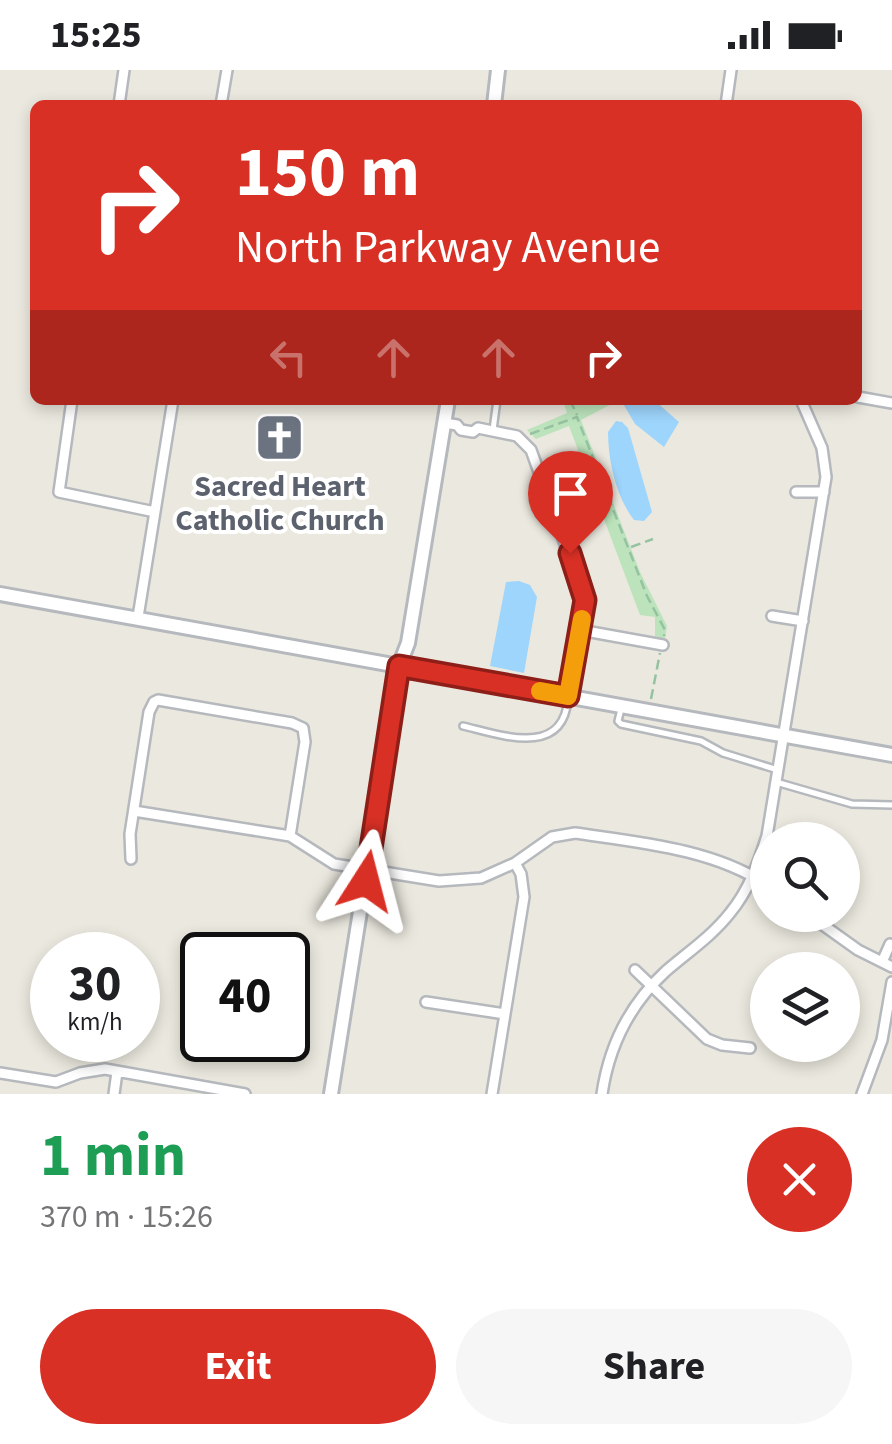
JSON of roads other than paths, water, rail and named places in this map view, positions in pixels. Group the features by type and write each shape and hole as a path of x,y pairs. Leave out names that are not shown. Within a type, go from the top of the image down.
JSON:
{"street":[{"path":"120,100 124,70"},
{"path":"222,100 227,70"},
{"path":"495,100 498,70"},
{"path":"727,100 730,70"},
{"path":"862,398 892,403"},
{"path":"71,405 59,492 156,512"},
{"path":"138,617 172,405"},
{"path":"331,1094 399,666 408,642 451,424 449,405"},
{"path":"769,822 824,492 824,457 804,405"},
{"path":"451,424 475,423 478,428 522,439 531,450 585,600 568,696"},
{"path":"796,492 824,492"},
{"path":"0,594 892,755"},
{"path":"772,616 803,621"},
{"path":"580,630 663,645"},
{"path":"131,859 149,712 154,702 164,700 304,728 290,836"},
{"path":"134,811 290,836 323,859 452,882 481,878 515,863 552,837 575,833 704,856 750,875"},
{"path":"492,1094 524,898 521,874 515,863"},
{"path":"602,1094 620,1032 651,987 717,928 750,881"},
{"path":"833,932 887,965 890,944"},
{"path":"635,970 707,1039 750,1048"},
{"path":"862,1094 882,1040 892,982"},
{"path":"426,1002 504,1014"},
{"path":"0,1073 46,1082 95,1069 245,1094"},
{"path":"114,1094 117,1072"}],"lane":[{"path":"493,430 496,405"},
{"path":"463,726 521,740 536,737 560,726 566,718 568,696"},
{"path":"622,705 620,724 701,741 723,753 778,770"},
{"path":"776,782 852,804 892,805"}],"water":[{"path":"624,405 660,405 679,422 664,447 635,424"},
{"path":"616,421 628,428 652,512 644,521 634,520 614,478 608,432"},
{"path":"506,582 530,585 537,597 524,673 490,666"}],"place":[{"name":"Sacred Heart Catholic Church","path":"280,437"}]}
